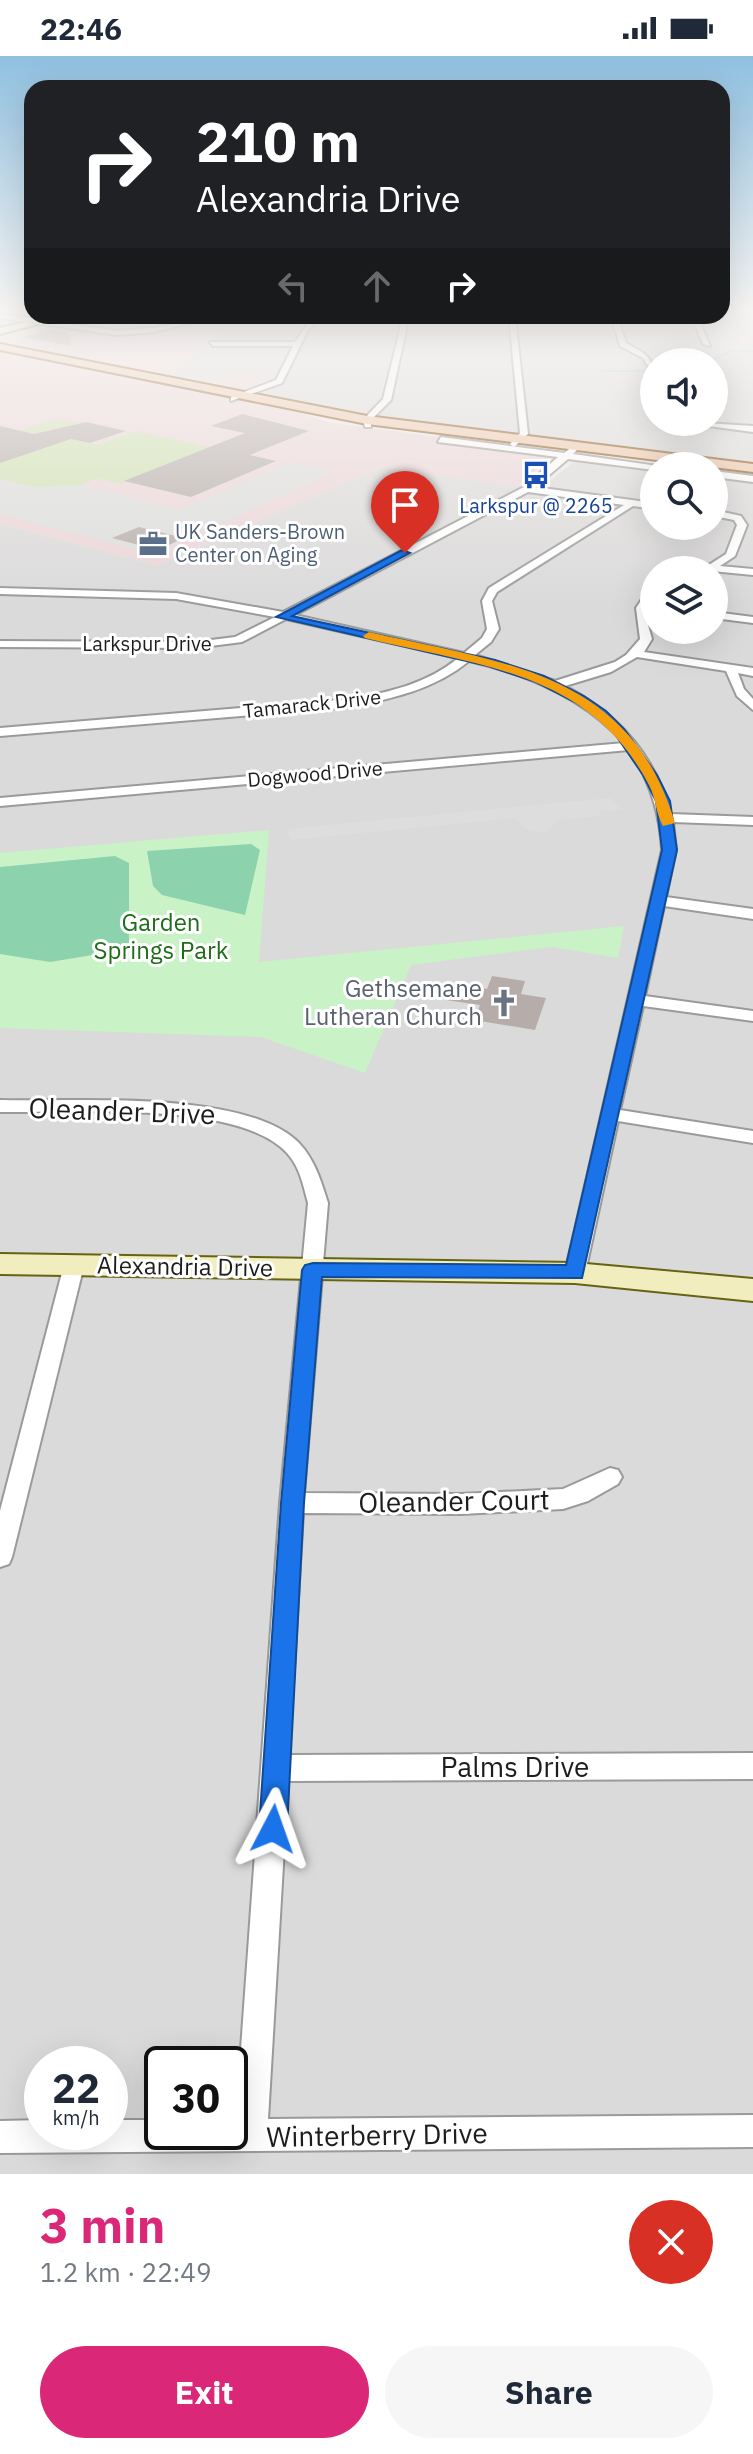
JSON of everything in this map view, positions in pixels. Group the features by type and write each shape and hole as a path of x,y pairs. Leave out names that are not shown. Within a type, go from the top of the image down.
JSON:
{"main road":[{"path":"300,409 367,422 640,460"},
{"path":"572,451 753,471"},
{"path":"728,471 753,471"}],"street":[{"path":"367,422 379,409"},
{"path":"517,442 524,434 521,409"},
{"path":"728,426 753,429"},
{"path":"441,440 572,451 640,464"},
{"path":"606,447 753,471"},
{"name":"Larkspur Drive","path":"0,644 210,645 238,640 527,489 572,451"},
{"path":"527,489 640,504"},
{"name":"Tamarack Drive","path":"0,732 374,699 432,682 487,640 493,629 487,601 493,590 623,511 631,503"},
{"path":"728,516 738,518 742,525 728,557"},
{"path":"728,570 753,572"},
{"path":"0,591 175,596 468,657 555,685 602,714 630,746 657,787 667,818 669,850 575,1273"},
{"path":"640,607 640,619"},
{"path":"728,617 753,620"},
{"path":"555,685 607,668 637,654 643,644"},
{"path":"637,654 753,672"},
{"path":"731,669 732,680 739,692 753,706"},
{"path":"116,705 119,722"},
{"name":"Dogwood Drive","path":"0,802 630,746"},
{"path":"667,818 753,821"},
{"path":"660,901 753,914"},
{"path":"638,1000 753,1016"},
{"name":"Oleander Drive","path":"0,1106 202,1111 229,1115 267,1129 293,1149 315,1180 318,1203 292,1503 251,2137"},
{"path":"612,1114 753,1137"},
{"name":"Alexandria Drive","path":"0,1264 575,1273 753,1290"},
{"path":"0,1557 74,1265"},
{"name":"Oleander Court","path":"292,1503 461,1504 563,1499 580,1494 610,1477"},
{"name":"Palms Drive","path":"277,1768 753,1766"},
{"name":"Winterberry Drive","path":"0,2137 753,2131"}],"shaded area":[{"path":"0,409 288,409 331,423 557,452 517,487 381,467 157,565 0,524"},
{"path":"321,409 640,409 640,436 728,436 728,409 753,409 753,468 728,465 728,452 640,454 426,428"},
{"path":"582,455 640,462 640,540 728,540 728,473 753,476 753,2174 0,2174 0,524 157,565 381,467 541,488"},
{"path":"289,463 334,472 154,554 0,514 0,479 33,487 80,485 180,510"},
{"path":"610,798 623,810 599,810 601,816 558,820 544,833 525,829 515,818 291,840 286,829"}],"green space":[{"path":"53,420 82,422 43,432 97,445 137,431 212,448 120,484 97,478 80,485 33,487 0,479 0,437"},
{"name":"Garden Springs Park","path":"269,830 259,962 624,926 618,958 552,947 411,965 365,1073 261,1037 0,1028 0,853"},
{"path":"251,844 260,850 245,915 162,895 153,886 147,851"},
{"path":"115,856 129,863 129,949 50,962 0,954 0,867"}],"building":[{"path":"242,414 309,431 250,455 276,461 191,497 124,481 245,433 211,426"},
{"path":"86,422 126,431 90,443 71,439 0,463 0,426 34,434"},
{"name":"UK Sanders-Brown Center on Aging","path":"139,527 184,538 158,550 112,538"},
{"name":"Gethsemane Lutheran Church","path":"492,976 525,981 521,994 546,998 535,1030 474,1020 480,1005 446,1000 453,983 487,989"}],"slow traffic":[{"path":"369,636 526,673 580,699 610,721 630,746 657,787 668,823"}],"place":[{"name":"Larkspur @ 2265","path":"536,475"},
{"name":"UK Sanders-Brown Center on Aging","path":"153,544"},
{"name":"Gethsemane Lutheran Church","path":"504,1003"}],"route":[{"path":"273,1829 292,1503 313,1270 575,1273 642,983 669,850 663,801 650,775 619,731 580,699 526,673 491,663 281,617 405,553"}]}
